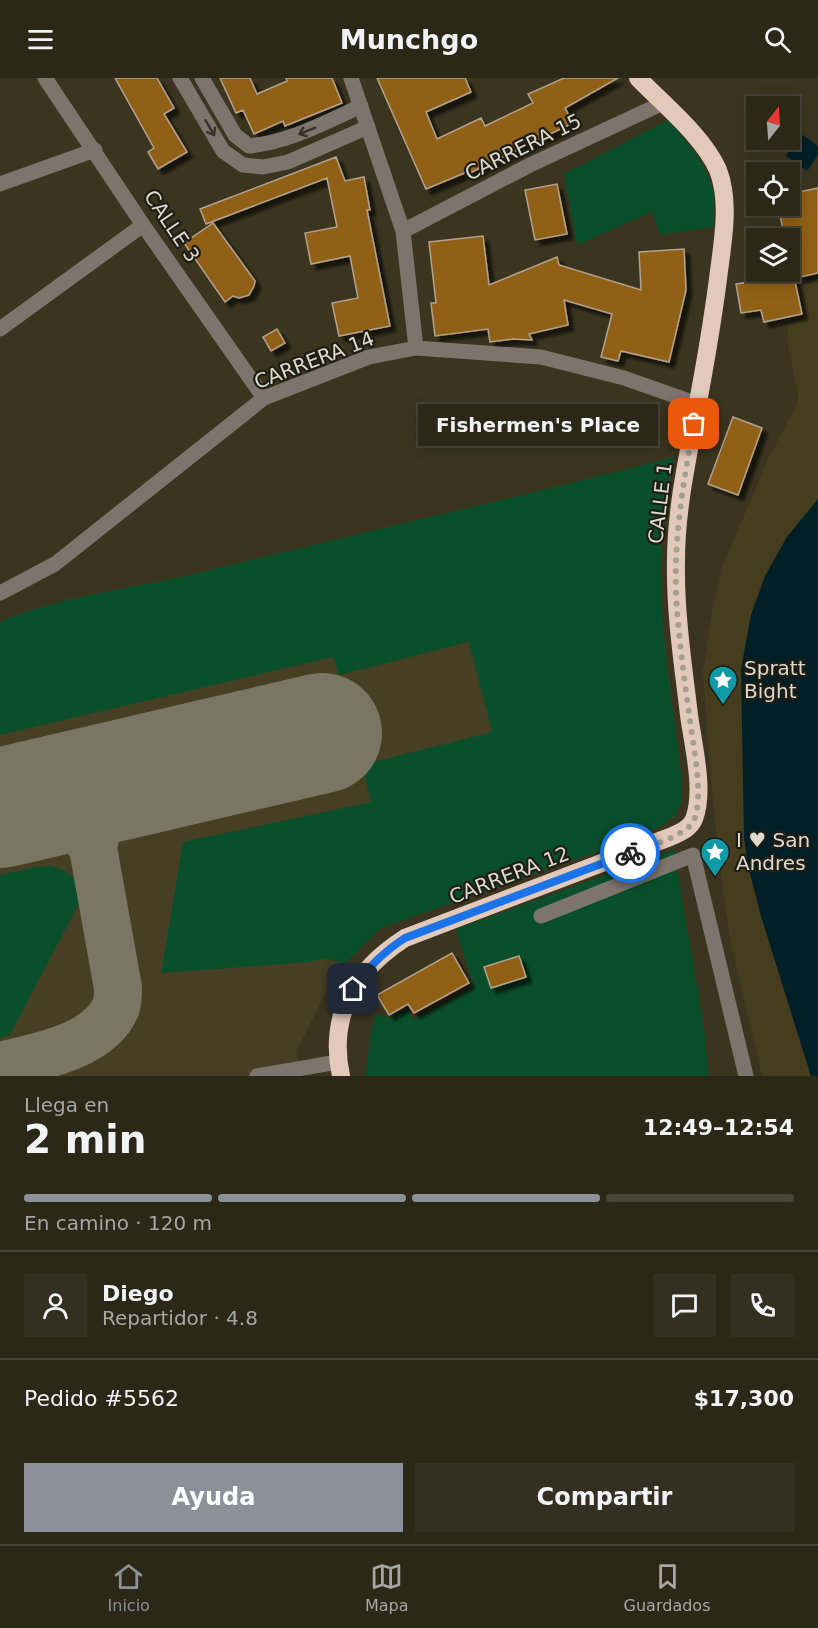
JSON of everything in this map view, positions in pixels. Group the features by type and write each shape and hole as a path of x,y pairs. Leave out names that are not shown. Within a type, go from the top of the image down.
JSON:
{"highway":[{"name":"CALLE 1","path":"638,78 695,137 718,171 723,193 721,257 713,319 680,509 676,559 679,632 697,777 697,809 693,822"},
{"name":"CARRERA 12","path":"339,1069 338,1045 341,1021 353,989 368,967 385,951 405,938 662,840 684,830 693,822"}],"street":[{"name":"CALLE 3","path":"45,78 143,225 264,398"},
{"path":"180,78 223,151 243,165 263,167 288,162 368,127"},
{"path":"202,78 236,135 249,146 268,144 305,132 361,106"},
{"path":"351,78 403,231 416,348"},
{"name":"CARRERA 15","path":"403,231 530,165 663,104"},
{"path":"243,165 249,146"},
{"path":"0,184 95,150"},
{"path":"0,329 143,225"},
{"name":"CARRERA 14","path":"0,593 55,564 264,398 369,357 416,348 541,357 624,378 698,404"},
{"path":"542,916 693,855 746,1076"},
{"path":"257,1076 339,1069"}],"shaded area":[{"path":"674,457 667,484 660,554 660,587 681,792 679,809 668,822 634,839 381,928 337,970 296,1052 303,1076 0,1076 0,622 20,613 73,598 180,577"}],"green space":[{"path":"668,120 697,156 708,176 714,198 713,227 660,235 652,212 577,245 564,174"},
{"path":"674,457 663,523 661,568 665,649 682,785 681,801 676,814 660,827 634,839 381,928 343,965 331,959 323,959 310,962 161,973 183,842 371,802 362,765 492,732 469,642 339,675 333,657 0,735 0,622 72,599 173,579"},
{"path":"674,850 704,1028 709,1076 365,1076 371,1031 376,1014 390,1018 407,1009 413,1020 474,987 456,929"},
{"path":"49,866 63,870 73,878 78,890 78,905 10,1035 0,1038 0,875"}],"sand":[{"name":"Spratt Bight","path":"818,281 818,499 787,537 765,576 744,805 744,837 761,916 811,1076 762,1076 730,939 710,771 703,670 722,567 769,457 797,404 798,394 789,351 787,325 807,318 803,285"}],"water":[{"path":"800,135 818,146 818,155 807,171 800,166 800,162 794,162 786,156 790,150 800,150"},
{"path":"818,499 818,1076 811,1076 761,916 748,866 744,837 741,669 751,615 765,576 787,537"}],"building":[{"path":"115,78 157,78 174,108 164,114 187,152 158,169 148,152 154,148"},
{"path":"220,78 250,78 257,94 287,81 286,78 332,78 342,103 285,126 283,121 254,134 243,110 236,113"},
{"path":"377,78 465,78 471,92 426,112 437,139 481,118 485,126 533,103 528,94 564,78 618,78 565,108 573,123 468,174 467,172 426,189"},
{"path":"336,157 345,181 364,177 370,210 367,210 390,326 339,336 332,303 358,298 350,256 311,264 305,233 337,227 327,178 206,224 200,209"},
{"path":"557,184 567,234 535,240 525,190"},
{"path":"818,188 818,273 800,277 800,228 783,228 780,216 800,216 800,192"},
{"path":"213,223 255,281 249,295 239,298 233,296 225,302 184,243"},
{"path":"483,236 489,285 557,257 559,265 641,290 639,252 684,249 686,290 669,362 621,351 618,361 601,357 612,314 564,300 568,325 529,334 532,340 513,339 490,342 488,329 435,336 431,303 436,303 429,242"},
{"path":"795,282 802,314 764,322 761,310 741,313 736,284"},
{"path":"277,329 285,343 271,351 263,337"},
{"path":"733,417 762,428 738,495 708,484"},
{"path":"452,953 469,983 414,1013 408,1004 389,1015 377,995"},
{"path":"519,956 526,977 491,988 484,967"}],"taxiway":[{"path":"0,1066 48,1054 82,1041 108,1021 116,1007 118,988 93,848 107,806 120,790 139,775"},
{"path":"30,801 66,818 81,831 93,848"}],"runway":[{"path":"0,808 322,733"}],"way so far":[{"path":"630,853 684,830 693,822 697,809 697,777 676,592 680,509 694,424"}],"place":[{"name":"Fishermen's Place","path":"694,424"},
{"name":"Spratt Bight","path":"723,706"},
{"name":"I ♥ San Andres","path":"715,878"}],"route":[{"path":"353,989 368,967 385,951 405,938 630,853"}]}
